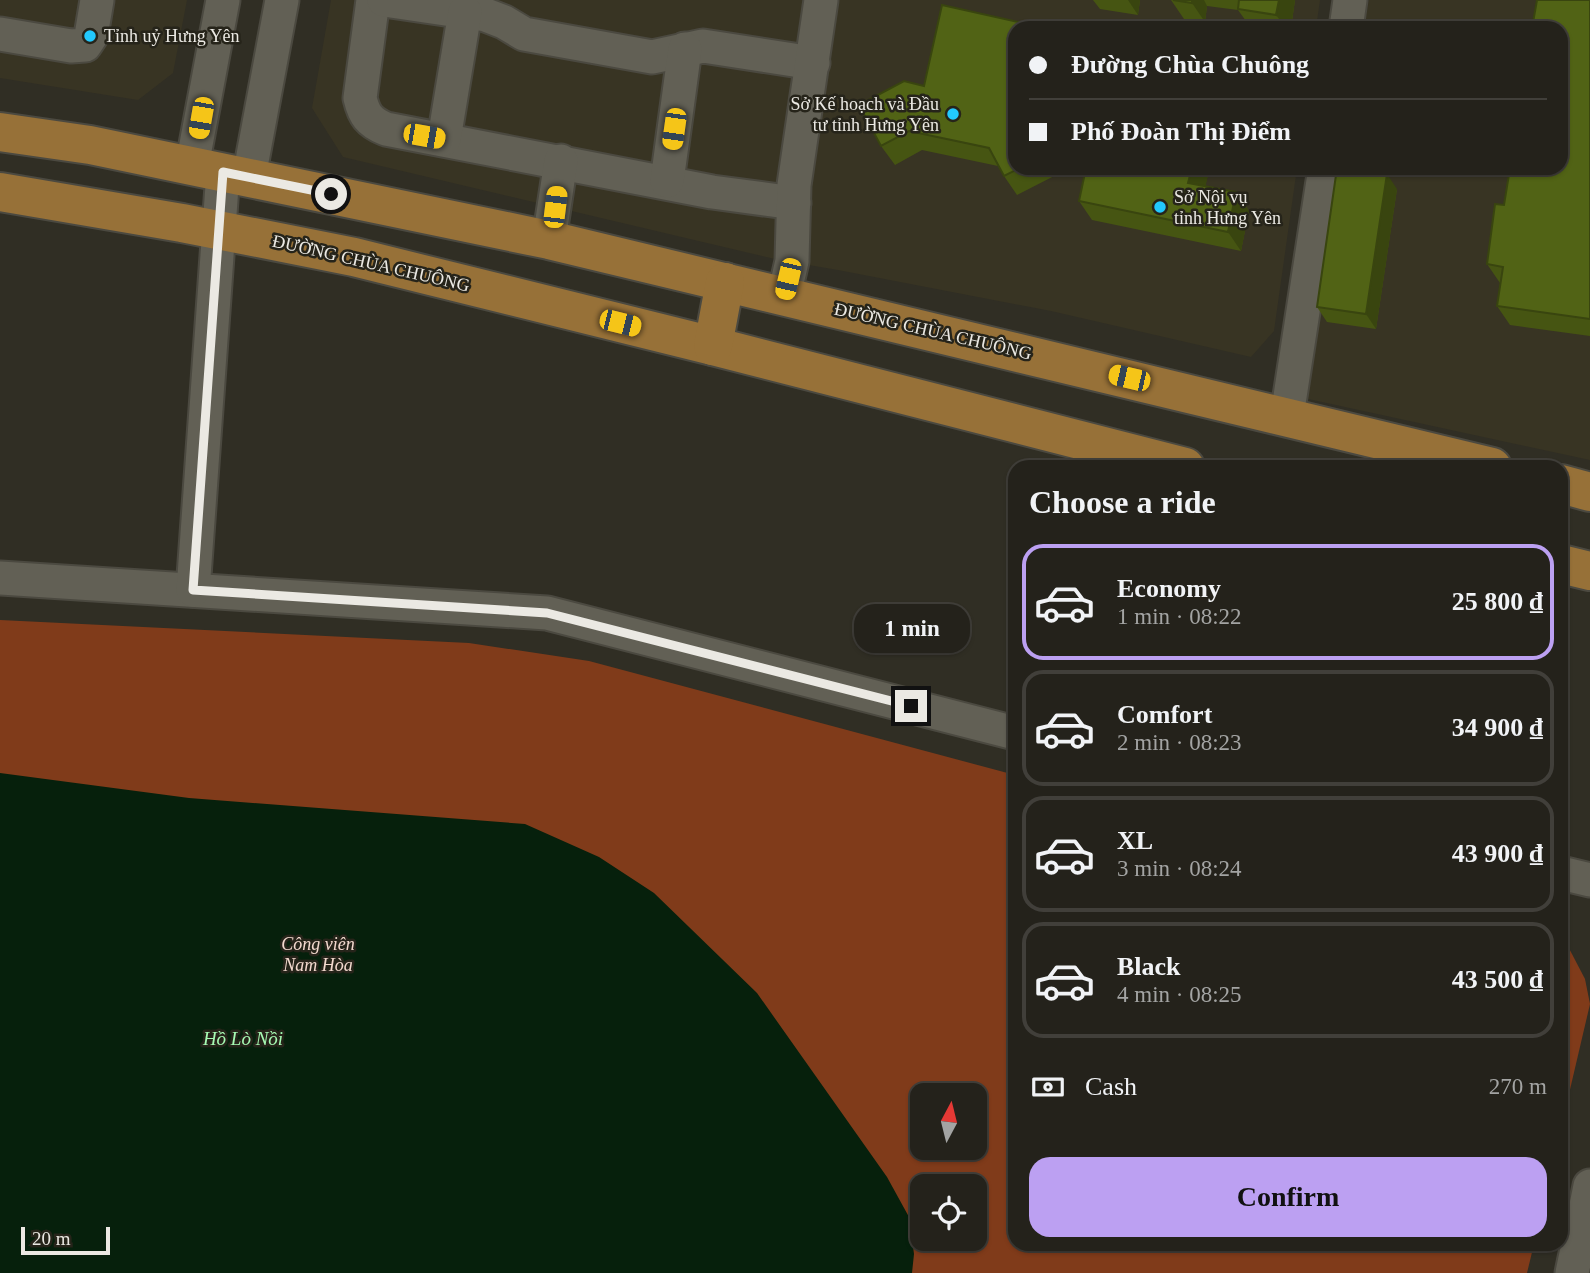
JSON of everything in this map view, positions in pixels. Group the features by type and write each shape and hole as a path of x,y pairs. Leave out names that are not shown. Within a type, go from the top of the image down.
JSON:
{"main road":[{"name":"ĐƯỜNG CHÙA CHUÔNG","path":"0,132 90,145 549,240 1464,460"},
{"name":"ĐƯỜNG CHÙA CHUÔNG","path":"0,192 354,257 1158,460"},
{"path":"713,346 725,282"},
{"path":"1568,486 1590,492"},
{"path":"1568,566 1590,571"}],"street":[{"path":"0,34 71,46 85,45 91,36 97,0"},
{"path":"193,590 219,231 223,0"},
{"path":"221,171 282,0"},
{"path":"373,0 360,98 364,113 371,123 386,129 712,191 794,203"},
{"path":"384,0 447,6 486,15 524,34 652,57 702,46 813,63"},
{"path":"785,296 792,261 794,185 821,0"},
{"path":"1347,21 1350,0"},
{"path":"444,139 447,6"},
{"path":"667,181 685,50"},
{"path":"549,240 561,161"},
{"path":"1287,416 1324,175"},
{"path":"0,578 547,613 1008,731"},
{"path":"1568,875 1590,880"},
{"path":"1572,1273 1590,1186"}],"shaded area":[{"name":"Tỉnh uỷ Hưng Yên","path":"0,0 187,0 173,73 138,100 0,78"},
{"path":"331,0 1320,0 1317,21 1008,21 1008,175 1296,175 1274,331 1251,357 1051,311 779,260 343,157 312,108"},
{"path":"1369,0 1590,0 1590,460 1299,397 1338,175 1568,175 1568,21 1365,21"}],"green space":[{"name":"Công viên Nam Hòa","path":"0,620 469,643 589,661 1008,773 1008,1251 1532,1251 1527,1273 0,1273"},
{"path":"1568,946 1585,979 1590,1004 1568,1098"}],"water":[{"name":"Hồ Lò Nồi","path":"0,773 189,798 525,824 599,857 654,893 757,993 887,1177 909,1217 910,1251 914,1251 914,1254 912,1273 0,1273"}],"building":[{"path":"1239,0 1279,0 1276,15 1238,9"},
{"path":"1537,0 1590,0 1590,319 1497,306 1503,267 1487,264 1495,204 1504,205 1509,175 1568,175 1568,21 1533,21"},
{"name":"Sở Kế hoạch và Đầu tư tỉnh Hưng Yên","path":"942,5 1014,21 1008,21 1008,174 1004,176 989,148 909,131 881,146 859,105 904,81 924,86"},
{"path":"1085,175 1190,175 1188,183 1236,192 1228,232 1079,201"},
{"path":"1336,175 1387,175 1366,314 1317,307"}],"place":[{"name":"Tỉnh uỷ Hưng Yên","path":"90,36"},
{"name":"Sở Kế hoạch và Đầu tư tỉnh Hưng Yên","path":"953,114"},
{"name":"Sở Nội vụ tỉnh Hưng Yên","path":"1160,207"}],"route":[{"path":"331,194 223,172 193,590 547,613 911,706"}]}
